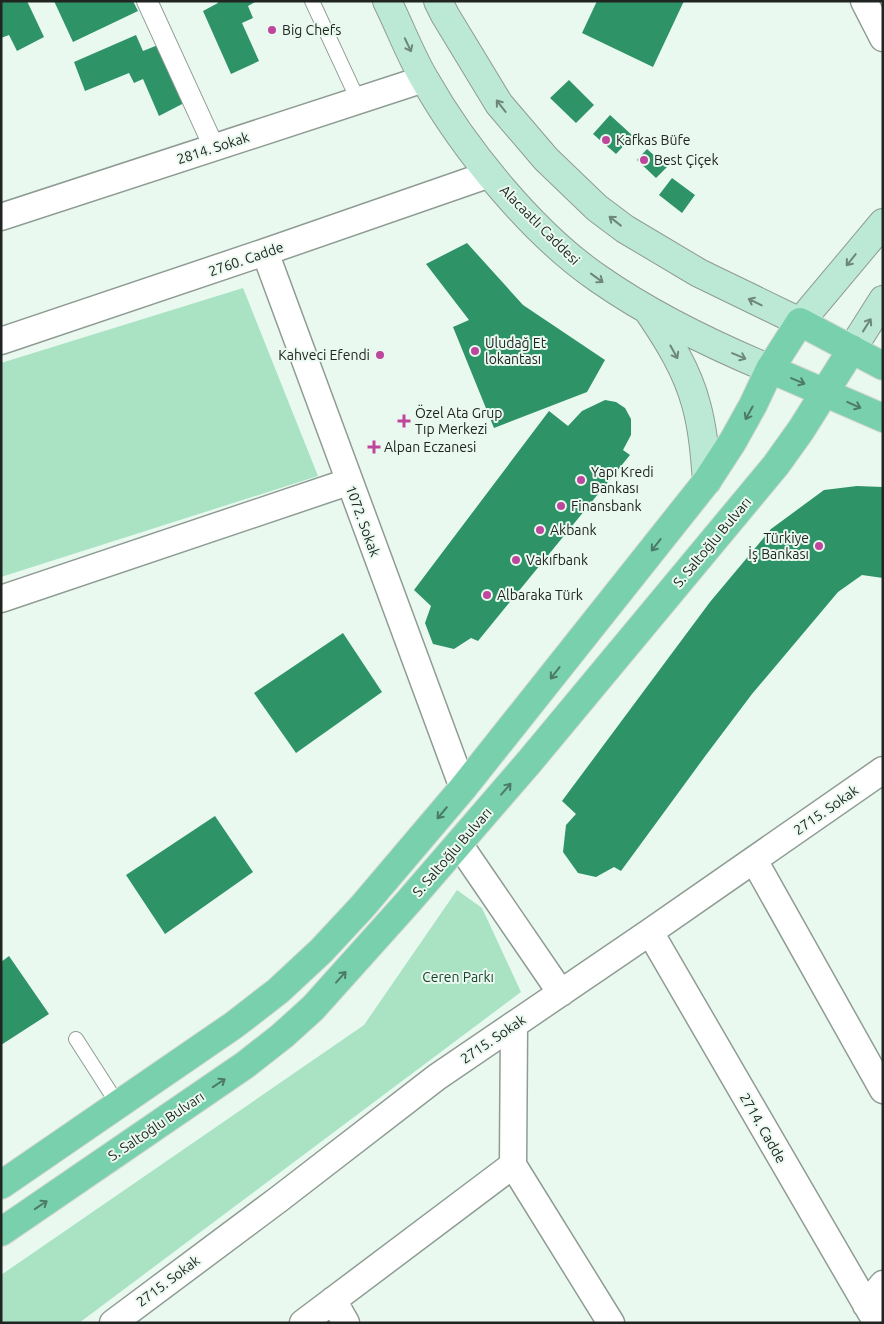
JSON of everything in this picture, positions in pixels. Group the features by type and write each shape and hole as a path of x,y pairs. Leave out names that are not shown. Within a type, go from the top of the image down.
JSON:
{"main road":[{"name":"Alacaatlı Caddesi","path":"387,1 424,79 450,122 520,209 554,243 597,279 648,310 703,340 770,369"},
{"path":"438,1 499,104 546,159 598,208 625,228 699,273 800,322 883,366"},
{"path":"1,1185 119,1106 234,1025 278,991 321,951 362,907 463,788 707,481 743,423 770,369 800,322 883,223"},
{"path":"852,349 883,300"},
{"path":"648,310 672,347 690,383 700,421 707,481"},
{"name":"S. Saltoğlu Bulvarı","path":"1,1232 245,1065 282,1036 313,1008 530,761 776,465 825,393 852,349"},
{"path":"770,369 883,418"}],"street":[{"path":"147,1 214,147"},
{"path":"864,1 883,38"},
{"name":"2814. Sokak","path":"1,217 424,79"},
{"name":"2760. Cadde","path":"1,341 490,174"},
{"name":"1072. Sokak","path":"265,252 348,482 463,788"},
{"path":"1,599 348,482"},
{"name":"2715. Sokak","path":"113,1323 438,1077 883,770"},
{"path":"459,844 561,993"},
{"path":"754,860 883,1090"},
{"name":"2714. Cadde","path":"650,932 872,1314"},
{"path":"514,1025 513,1165 611,1323"},
{"path":"303,1323 513,1165"},
{"path":"872,1314 883,1284"},
{"path":"333,1300 346,1323"}],"lane":[{"path":"312,1 358,100"},
{"path":"76,1039 119,1106"}],"green space":[{"path":"243,288 318,476 1,577 1,363"},
{"name":"Ceren Parkı","path":"457,890 482,908 521,992 79,1323 1,1323 1,1275 364,1025"}],"building":[{"path":"1,1 27,1 44,37 17,51 9,35 1,38"},
{"path":"54,1 133,1 138,11 73,42"},
{"path":"217,1 257,1 248,6 253,18 242,23 259,61 231,74 203,11 218,3"},
{"path":"597,1 684,1 653,67 582,33"},
{"path":"136,35 143,51 158,45 186,102 159,116 143,79 134,83 129,73 85,91 74,62"},
{"path":"569,80 594,105 576,123 550,98"},
{"path":"610,115 633,136 616,154 593,134"},
{"path":"647,149 667,167 656,178 637,160"},
{"path":"672,178 695,195 682,213 659,195"},
{"path":"467,243 523,305 605,360 587,392 494,428 453,327 469,320 426,264"},
{"path":"605,400 616,402 625,408 631,419 631,435 623,450 630,455 478,641 471,638 454,649 433,644 425,623 431,606 414,590 549,411 568,426 582,411"},
{"path":"857,486 883,487 883,578 862,575 838,592 752,694 621,871 614,867 596,877 578,873 563,852 566,825 576,814 562,801 710,602 771,529 824,490"},
{"path":"343,633 382,692 296,753 254,693"},
{"path":"215,816 253,872 165,934 126,875"},
{"path":"9,956 49,1014 1,1045 1,962"}],"place":[{"name":"Big Chefs","path":"272,30"},
{"name":"Kafkas Büfe","path":"606,140"},
{"name":"Best Çiçek","path":"644,160"},
{"name":"Uludağ Et lokantası","path":"475,351"},
{"name":"Kahveci Efendi","path":"380,355"},
{"name":"Özel Ata Grup Tıp Merkezi","path":"404,421"},
{"name":"Alpan Eczanesi","path":"374,447"},
{"name":"Yapı Kredi Bankası","path":"581,480"},
{"name":"Finansbank","path":"561,506"},
{"name":"Akbank","path":"540,530"},
{"name":"Türkiye İş Bankası","path":"819,546"},
{"name":"Vakıfbank","path":"516,560"},
{"name":"Albaraka Türk","path":"487,595"}]}
